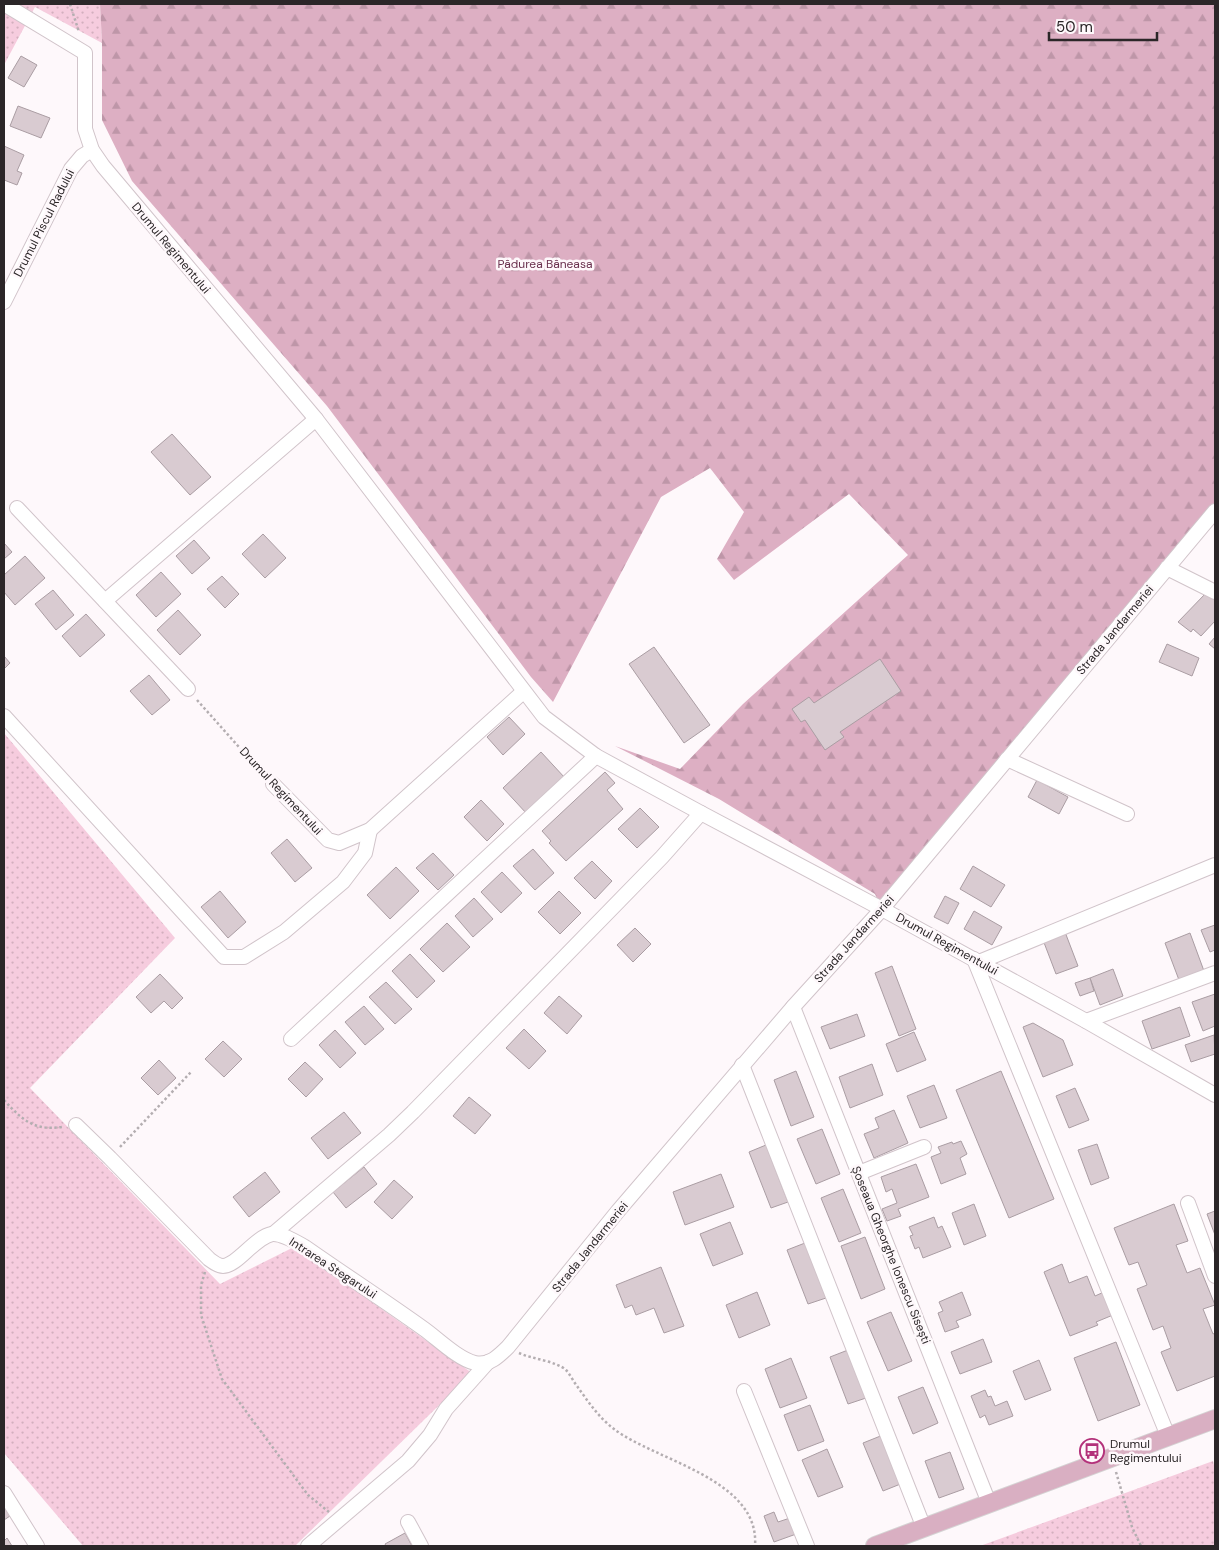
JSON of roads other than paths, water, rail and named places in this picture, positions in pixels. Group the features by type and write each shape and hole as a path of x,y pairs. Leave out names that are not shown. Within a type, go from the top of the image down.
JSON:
{"main road":[{"path":"875,1546 1215,1419"}],"street":[{"name":"Drumul Regimentului","path":"4,4 85,53 86,129 92,150 103,166 316,419 544,717 596,756 977,961 1215,1095"},
{"name":"Drumul Piscul Radului","path":"4,302 71,169 82,156 92,150"},
{"path":"105,601 316,419"},
{"path":"17,508 188,689"},
{"name":"Strada Jandarmeriei","path":"308,1546 408,1461 430,1435 446,1409 488,1362 496,1359 508,1348 618,1212 793,1007 882,909 1215,512"},
{"path":"1167,568 1215,592"},
{"name":"Drumul Regimentului","path":"273,784 328,840 339,843 370,830 523,692"},
{"path":"4,716 224,957 244,957 284,932 343,882 366,853 370,830"},
{"path":"291,1039 596,756"},
{"path":"1008,759 1127,814"},
{"path":"273,1234 389,1135 413,1112 662,856 700,813"},
{"path":"1168,1436 977,961 1215,865"},
{"path":"1086,1021 1215,973"},
{"name":"Șoseaua Gheorghe Ionescu Sisești","path":"793,1007 989,1503"},
{"path":"742,1066 924,1528"},
{"name":"Intrarea Stegarului","path":"76,1125 209,1259 221,1266 229,1265 255,1243 273,1234 290,1239 305,1247 466,1360 475,1363 488,1362"},
{"path":"859,1173 924,1147"},
{"path":"1188,1203 1215,1276"},
{"path":"744,1390 807,1546"},
{"path":"4,1493 37,1546"},
{"path":"408,1522 421,1546"}],"place":[{"name":"Drumul Regimentului","path":"1092,1451"}],"park label":[{"name":"Pădurea Băneasa","path":"545,264"}]}
